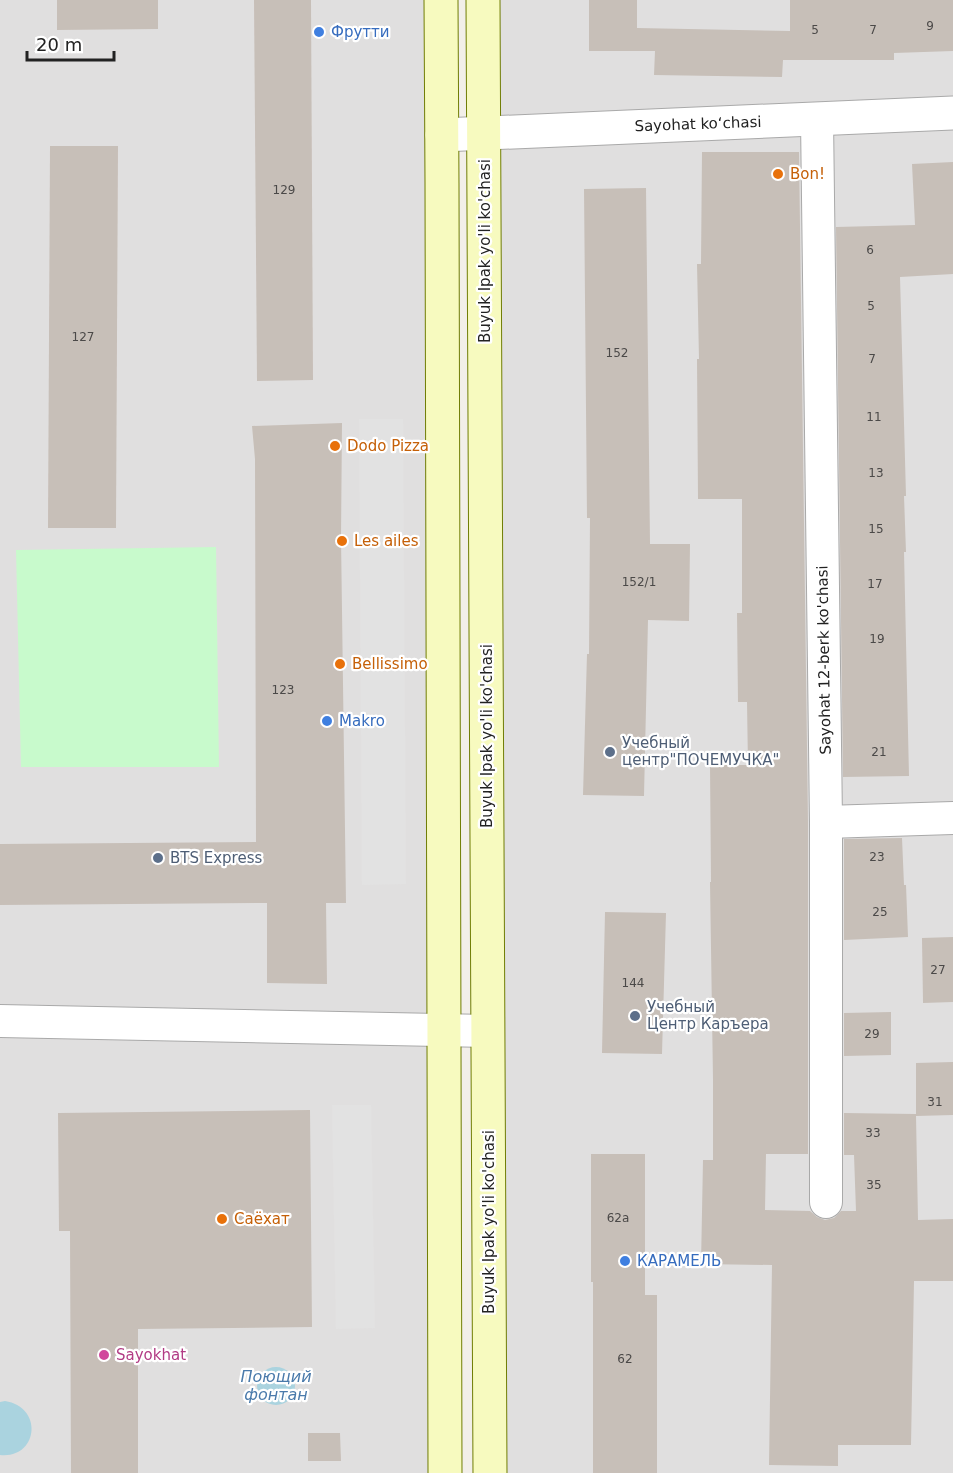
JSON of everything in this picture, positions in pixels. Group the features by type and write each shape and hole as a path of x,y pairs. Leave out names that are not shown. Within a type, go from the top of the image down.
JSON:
{"main road":[{"path":"441,0 445,1473"},
{"name":"Buyuk Ipak yo'li ko'chasi","path":"483,0 490,1473"}],"street":[{"name":"Sayohat koʻchasi","path":"442,135 953,113"},
{"name":"Sayohat 12-berk ko'chasi","path":"817,119 826,822 826,1202"},
{"path":"826,822 953,818"},
{"path":"0,1022 488,1030"}],"shaded area":[{"path":"0,0 441,0 445,1473 0,1473"},
{"path":"483,0 953,0 953,1473 490,1473"},
{"path":"359,419 403,419 406,884 362,885"},
{"path":"332,1105 371,1105 375,1328 336,1329"}],"green space":[{"path":"216,547 219,767 21,767 16,550"}],"water":[{"name":"Поющий фонтан","path":"276,1367 290,1372 295,1386 290,1400 276,1405 262,1400 257,1386 262,1372"},
{"path":"5,1401 18,1405 26,1413 31,1422 31,1432 29,1441 22,1449 13,1454 0,1455 0,1402"}],"building":[{"path":"57,0 158,0 158,29 57,30"},
{"path":"254,0 311,0 313,380 257,381"},
{"path":"589,0 637,0 637,28 790,31 790,0 953,0 953,51 894,53 894,60 783,60 782,77 654,75 655,51 589,51"},
{"path":"50,146 118,146 116,528 48,528"},
{"path":"702,152 799,152 808,822 808,1154 766,1154 765,1210 810,1211 825,1220 834,1218 841,1211 856,1211 854,1155 844,1155 844,1113 916,1114 916,1063 953,1062 953,1115 916,1116 918,1220 953,1219 953,1281 914,1281 911,1445 838,1445 838,1466 769,1465 772,1265 701,1264 703,1160 713,1160 710,765 748,765 747,702 738,702 737,613 742,613 742,499 698,499 697,264 701,264"},
{"path":"953,162 953,274 900,277 906,496 904,496 906,552 904,552 909,776 843,777 836,227 915,225 912,164"},
{"path":"646,188 650,544 690,544 689,621 648,620 644,796 583,795 587,654 589,654 590,518 587,518 584,189"},
{"path":"342,423 341,538 346,903 326,903 327,984 267,983 267,903 0,905 0,844 256,842 255,459 252,426"},
{"path":"902,838 908,937 844,940 844,839"},
{"path":"605,912 666,913 662,1054 602,1053"},
{"path":"953,937 953,1002 923,1003 922,938"},
{"path":"891,1012 891,1055 844,1056 844,1013"},
{"path":"310,1110 312,1327 138,1329 138,1473 71,1473 70,1231 59,1231 58,1113"},
{"path":"591,1154 645,1154 645,1295 657,1295 657,1473 593,1473"},
{"path":"308,1433 340,1433 341,1461 308,1461"}],"place":[{"name":"Фрутти","path":"319,32"},
{"name":"Bon!","path":"778,174"},
{"name":"Dodo Pizza","path":"335,446"},
{"name":"Les ailes","path":"342,541"},
{"name":"Bellissimo","path":"340,664"},
{"name":"Makro","path":"327,721"},
{"name":"Учебный центр\"ПОЧЕМУЧКА\"","path":"610,752"},
{"name":"BTS Express","path":"158,858"},
{"name":"Учебный Центр Каръера","path":"635,1016"},
{"name":"Саёхат","path":"222,1219"},
{"name":"КАРАМЕЛЬ","path":"625,1261"},
{"name":"Sayokhat","path":"104,1355"}]}
